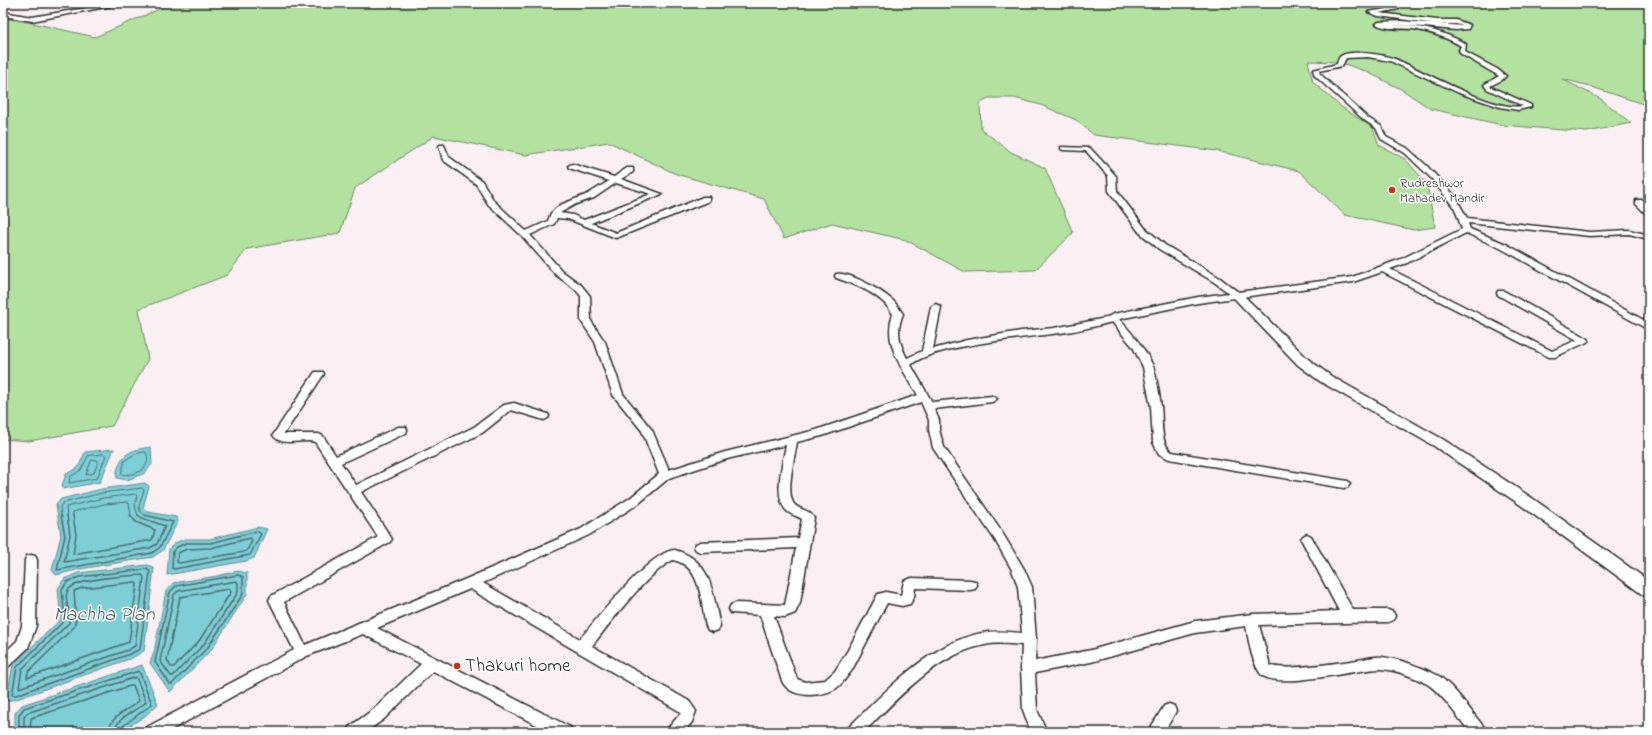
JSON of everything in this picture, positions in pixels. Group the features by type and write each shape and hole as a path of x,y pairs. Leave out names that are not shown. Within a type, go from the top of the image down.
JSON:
{"street":[{"path":"3,14 32,19 125,3"},
{"path":"1386,3 1394,6 1396,9 1371,12 1437,22 1464,23 1468,26 1462,28 1401,23 1379,24 1422,29 1458,41 1464,45 1462,50 1464,53 1503,76 1487,85 1489,88 1529,106 1519,108 1505,106 1468,96 1392,60 1380,57 1356,55 1344,56 1340,65 1316,70 1317,75 1366,119 1379,128 1383,138 1406,151 1443,186 1465,220 1466,230"},
{"path":"442,146 446,158 479,183 491,202 525,234 559,273 578,287 585,296 586,321 600,342 618,396 647,430 665,475"},
{"path":"1063,148 1088,149 1112,176 1113,191 1142,230 1162,247 1217,280 1237,295 1304,362 1326,379 1439,443 1527,502 1649,590"},
{"path":"572,166 658,194 584,223"},
{"path":"525,234 543,227 551,222 554,215 568,204 591,196 630,170"},
{"path":"554,215 570,217 616,236 706,199"},
{"path":"1649,202 1640,202 1649,212"},
{"path":"1465,220 1590,234 1629,232 1649,237"},
{"path":"906,365 912,359 927,353 967,343 1021,334 1054,331 1109,320 1112,317 1198,300 1353,279 1404,261 1466,230 1503,246 1649,327"},
{"path":"1382,268 1552,355 1584,340 1501,293"},
{"path":"839,276 857,282 886,300 895,308 898,314 894,322 893,331 899,354 926,402 934,420 934,430 939,448 1000,537 1018,569 1025,586 1029,639 1028,668 1030,710 1039,732"},
{"path":"927,353 936,307"},
{"path":"1112,317 1137,346 1148,367 1156,407 1159,442 1163,451 1169,455 1344,484"},
{"path":"302,652 276,600 386,539 319,439 315,437 284,438 278,435 319,374"},
{"path":"152,732 302,652 364,628 585,532 634,501 665,475 725,456 818,433 926,402 992,399"},
{"path":"353,491 478,430 506,408 513,407 544,416"},
{"path":"334,462 402,430"},
{"path":"736,608 785,611 790,609 793,603 808,518 803,513 791,508 787,503 785,492 792,439"},
{"path":"1307,539 1349,616"},
{"path":"700,547 804,543"},
{"path":"582,647 636,584 665,559 672,555 679,556 697,568 701,576 713,626"},
{"path":"3,663 23,644 29,626 31,560"},
{"path":"470,583 684,706 689,711 687,717 674,732"},
{"path":"765,610 790,681 794,686 801,689 825,687 831,683 848,662 883,598 887,597 905,600 909,585 912,583 970,585"},
{"path":"1028,668 1060,664 1128,646 1163,634 1190,628 1251,620 1388,616"},
{"path":"1251,620 1261,662 1265,669 1270,673 1282,674 1334,670 1381,663 1403,668 1433,680 1479,732"},
{"path":"364,628 565,732"},
{"path":"854,732 909,678 959,646 984,638 1029,639"},
{"path":"354,732 379,714 432,663"},
{"path":"1156,732 1169,711"}],"green space":[{"path":"173,3 1649,3 1649,106 1586,85 1562,79 1601,99 1631,123 1587,132 1502,125 1431,109 1401,89 1365,71 1339,62 1308,61 1313,82 1340,106 1373,128 1379,145 1405,159 1427,184 1435,227 1414,230 1345,215 1299,171 1217,151 1094,135 1076,120 1041,105 1014,98 988,98 980,104 981,129 1011,152 1045,168 1073,233 1035,270 965,272 906,240 832,223 784,239 764,199 676,174 609,142 525,155 434,136 355,188 340,233 247,249 227,275 139,309 148,359 112,426 29,441 3,439 3,18 95,37"}],"water":[{"path":"151,447 152,464 145,473 127,480 117,478 118,468 124,457 136,450"},
{"path":"114,449 100,482 63,489 62,486 66,474 78,468 85,452"},
{"name":"Machha Plan","path":"145,483 149,486 143,508 148,512 176,517 178,521 163,550 153,557 80,569 56,575 52,570 61,536 56,505 61,499 102,489"},
{"name":"Machha Plan","path":"258,527 267,529 254,558 246,561 167,575 169,549 175,543 185,539 210,539"},
{"name":"Machha Plan","path":"148,565 154,568 144,651 132,658 17,699 6,701 13,665 61,619 58,589 64,579 78,573"},
{"name":"Machha Plan","path":"238,571 247,573 247,594 211,650 170,692 150,663 154,652 166,591 173,583"},
{"name":"Machha Plan","path":"142,665 158,704 145,716 120,732 15,732 15,713 22,705"}],"place":[{"name":"Rudreshwor Mahadev Mandir","path":"1392,190"},
{"name":"Thakuri home","path":"457,666"}]}
